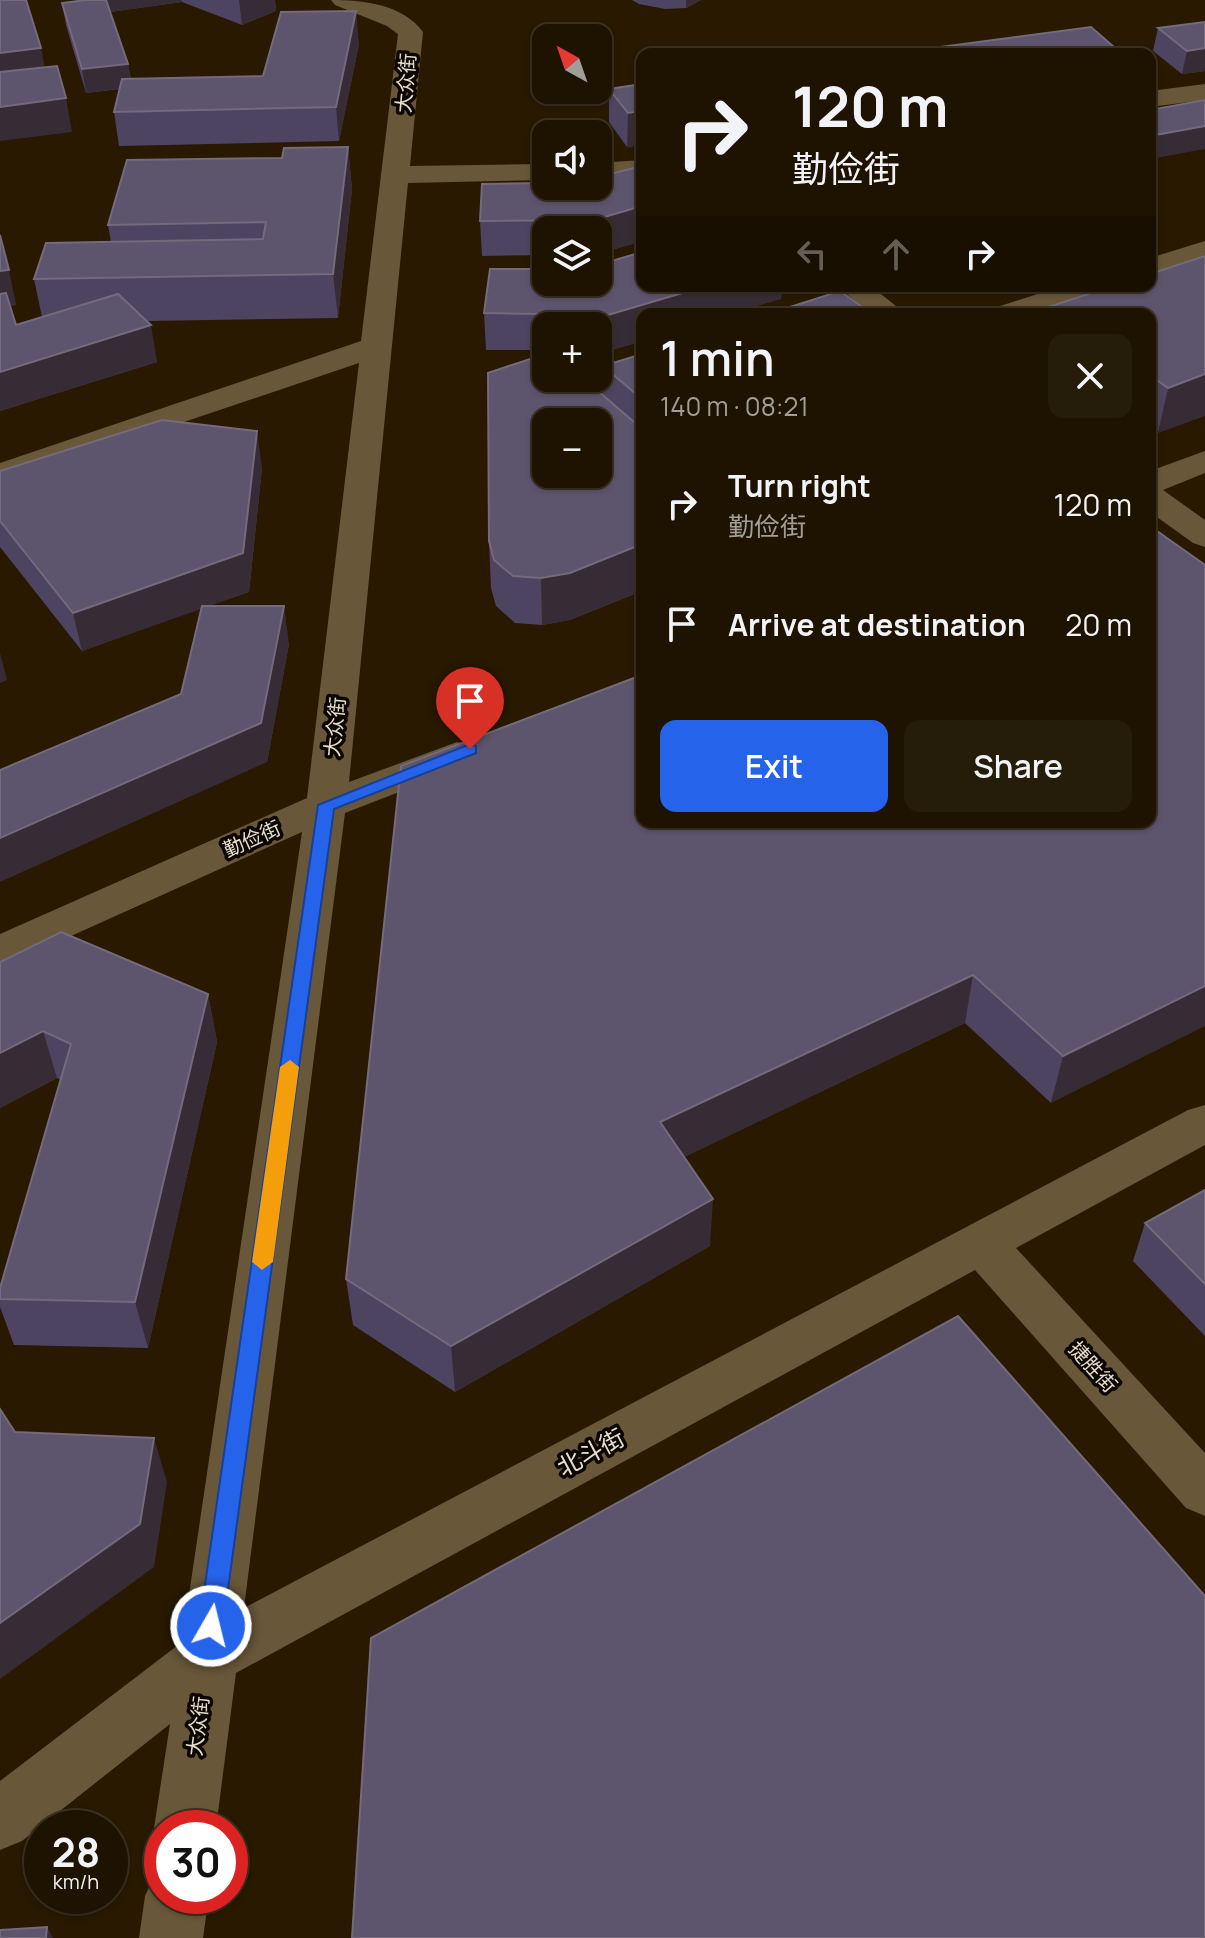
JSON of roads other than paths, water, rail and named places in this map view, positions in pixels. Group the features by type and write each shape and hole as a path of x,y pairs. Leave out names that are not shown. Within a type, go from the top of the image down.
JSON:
{"street":[{"name":"大众街","path":"187,1810 326,805 411,32 396,21 343,0"},
{"path":"1156,98 1205,92"},
{"path":"612,170 636,168"},
{"path":"397,175 532,172"},
{"path":"1156,266 1205,250"},
{"path":"860,292 883,308"},
{"path":"1024,308 1073,292"},
{"path":"0,474 375,347"},
{"path":"1156,481 1205,461"},
{"path":"1156,500 1205,536"},
{"name":"勤俭街","path":"0,952 326,805 499,738"},
{"name":"北斗街","path":"0,1819 207,1658 1205,1123"},
{"name":"捷胜街","path":"981,1243 1205,1491"},
{"path":"171,1938 174,1914"}]}
